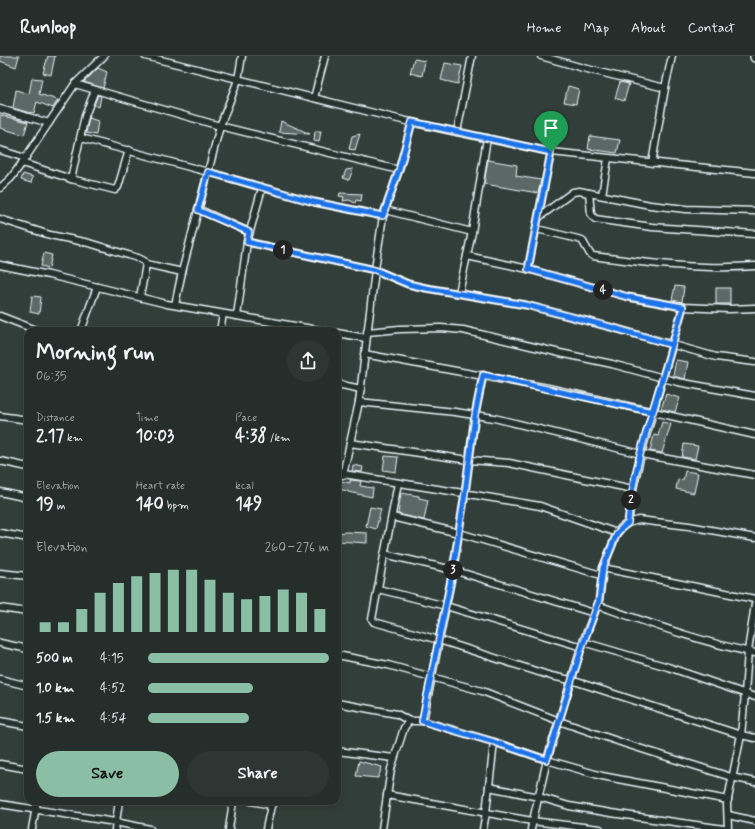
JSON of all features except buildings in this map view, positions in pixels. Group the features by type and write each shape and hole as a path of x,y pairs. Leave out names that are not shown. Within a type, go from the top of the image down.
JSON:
{"street":[{"path":"0,188 11,178 75,84 104,56"},
{"path":"144,56 412,122 551,152 755,173"},
{"path":"175,305 182,272 220,126 238,80 242,56"},
{"path":"314,98 325,56"},
{"path":"457,132 472,56"},
{"path":"541,56 665,88"},
{"path":"652,163 672,56"},
{"path":"75,84 220,126 399,170"},
{"path":"71,179 85,116 95,90"},
{"path":"0,109 49,123"},
{"path":"341,471 350,443 359,402 375,270 384,213 399,170 412,122"},
{"path":"80,138 129,150 314,202 384,213 472,232"},
{"path":"459,293 472,232 487,138"},
{"path":"0,150 23,161 71,179 115,190 118,187 129,150"},
{"path":"528,269 551,152"},
{"path":"602,195 608,159"},
{"path":"237,316 247,242 262,188"},
{"path":"539,217 573,192 579,191 650,205 686,209 755,211"},
{"path":"589,193 591,214 595,219 652,227 755,234"},
{"path":"198,210 249,232"},
{"path":"0,219 50,235 89,243 129,254 144,261 146,264 182,272"},
{"path":"537,229 582,240 590,254 593,256 686,266 755,266"},
{"path":"247,242 375,270 408,284 526,305 716,357 755,362"},
{"path":"467,256 528,269 617,294 683,307 729,309 755,308"},
{"path":"140,297 146,264"},
{"path":"0,265 175,305 301,327"},
{"path":"82,327 97,287"},
{"path":"628,523 633,489 641,454 683,307"},
{"path":"221,327 223,314"},
{"path":"0,316 29,327"},
{"path":"341,333 367,335 400,329 441,328 463,330 612,364 663,378 755,396"},
{"path":"364,354 428,367 483,375 755,435"},
{"path":"422,721 453,570 475,415 483,375"},
{"path":"341,385 361,389"},
{"path":"359,402 455,412 494,418 641,454 755,475"},
{"path":"0,416 24,419"},
{"path":"350,443 469,460 509,463 633,489"},
{"path":"0,461 24,466"},
{"path":"341,474 540,506 617,533"},
{"path":"398,483 372,619 374,622 439,640 551,676 571,680 740,735 755,738"},
{"path":"0,492 24,497"},
{"path":"392,517 459,533 601,575"},
{"path":"530,829 547,760 560,721 571,680 597,605 603,568 617,533 628,523 639,520 689,526 755,538"},
{"path":"0,533 24,537"},
{"path":"384,554 453,570 594,613"},
{"path":"603,568 755,598"},
{"path":"0,573 24,576"},
{"path":"378,589 446,606 668,667 745,694 755,696"},
{"path":"728,829 728,800 740,735 748,651 755,604"},
{"path":"597,605 665,629 755,653"},
{"path":"0,608 24,611"},
{"path":"0,643 24,648"},
{"path":"341,656 388,665 482,691 560,721 626,744 732,777 755,782"},
{"path":"0,679 24,685"},
{"path":"341,704 397,714 410,721 422,721 602,776 728,800"},
{"path":"0,721 24,725"},
{"path":"382,829 391,768 404,728 410,721"},
{"path":"483,829 494,742"},
{"path":"341,751 394,758"},
{"path":"0,764 24,768"},
{"path":"489,787 539,796 570,806 597,811 724,829"},
{"path":"386,795 532,821 600,829"},
{"path":"0,804 116,822 150,829"},
{"path":"32,829 36,805"},
{"path":"115,829 118,805"},
{"path":"229,829 232,805"},
{"path":"266,829 272,805"},
{"path":"728,815 755,822"}],"route":[{"path":"551,152 412,122 399,170 383,216 314,202 208,172 198,210 249,232 247,242 375,270 408,284 526,305 672,345 663,378 641,454 633,489 628,523 617,533 603,568 599,600 571,680 560,721 547,760 494,742 422,721 453,570 475,415 483,375 653,412 663,378 683,307 611,293 581,283 528,269 551,152"}]}
